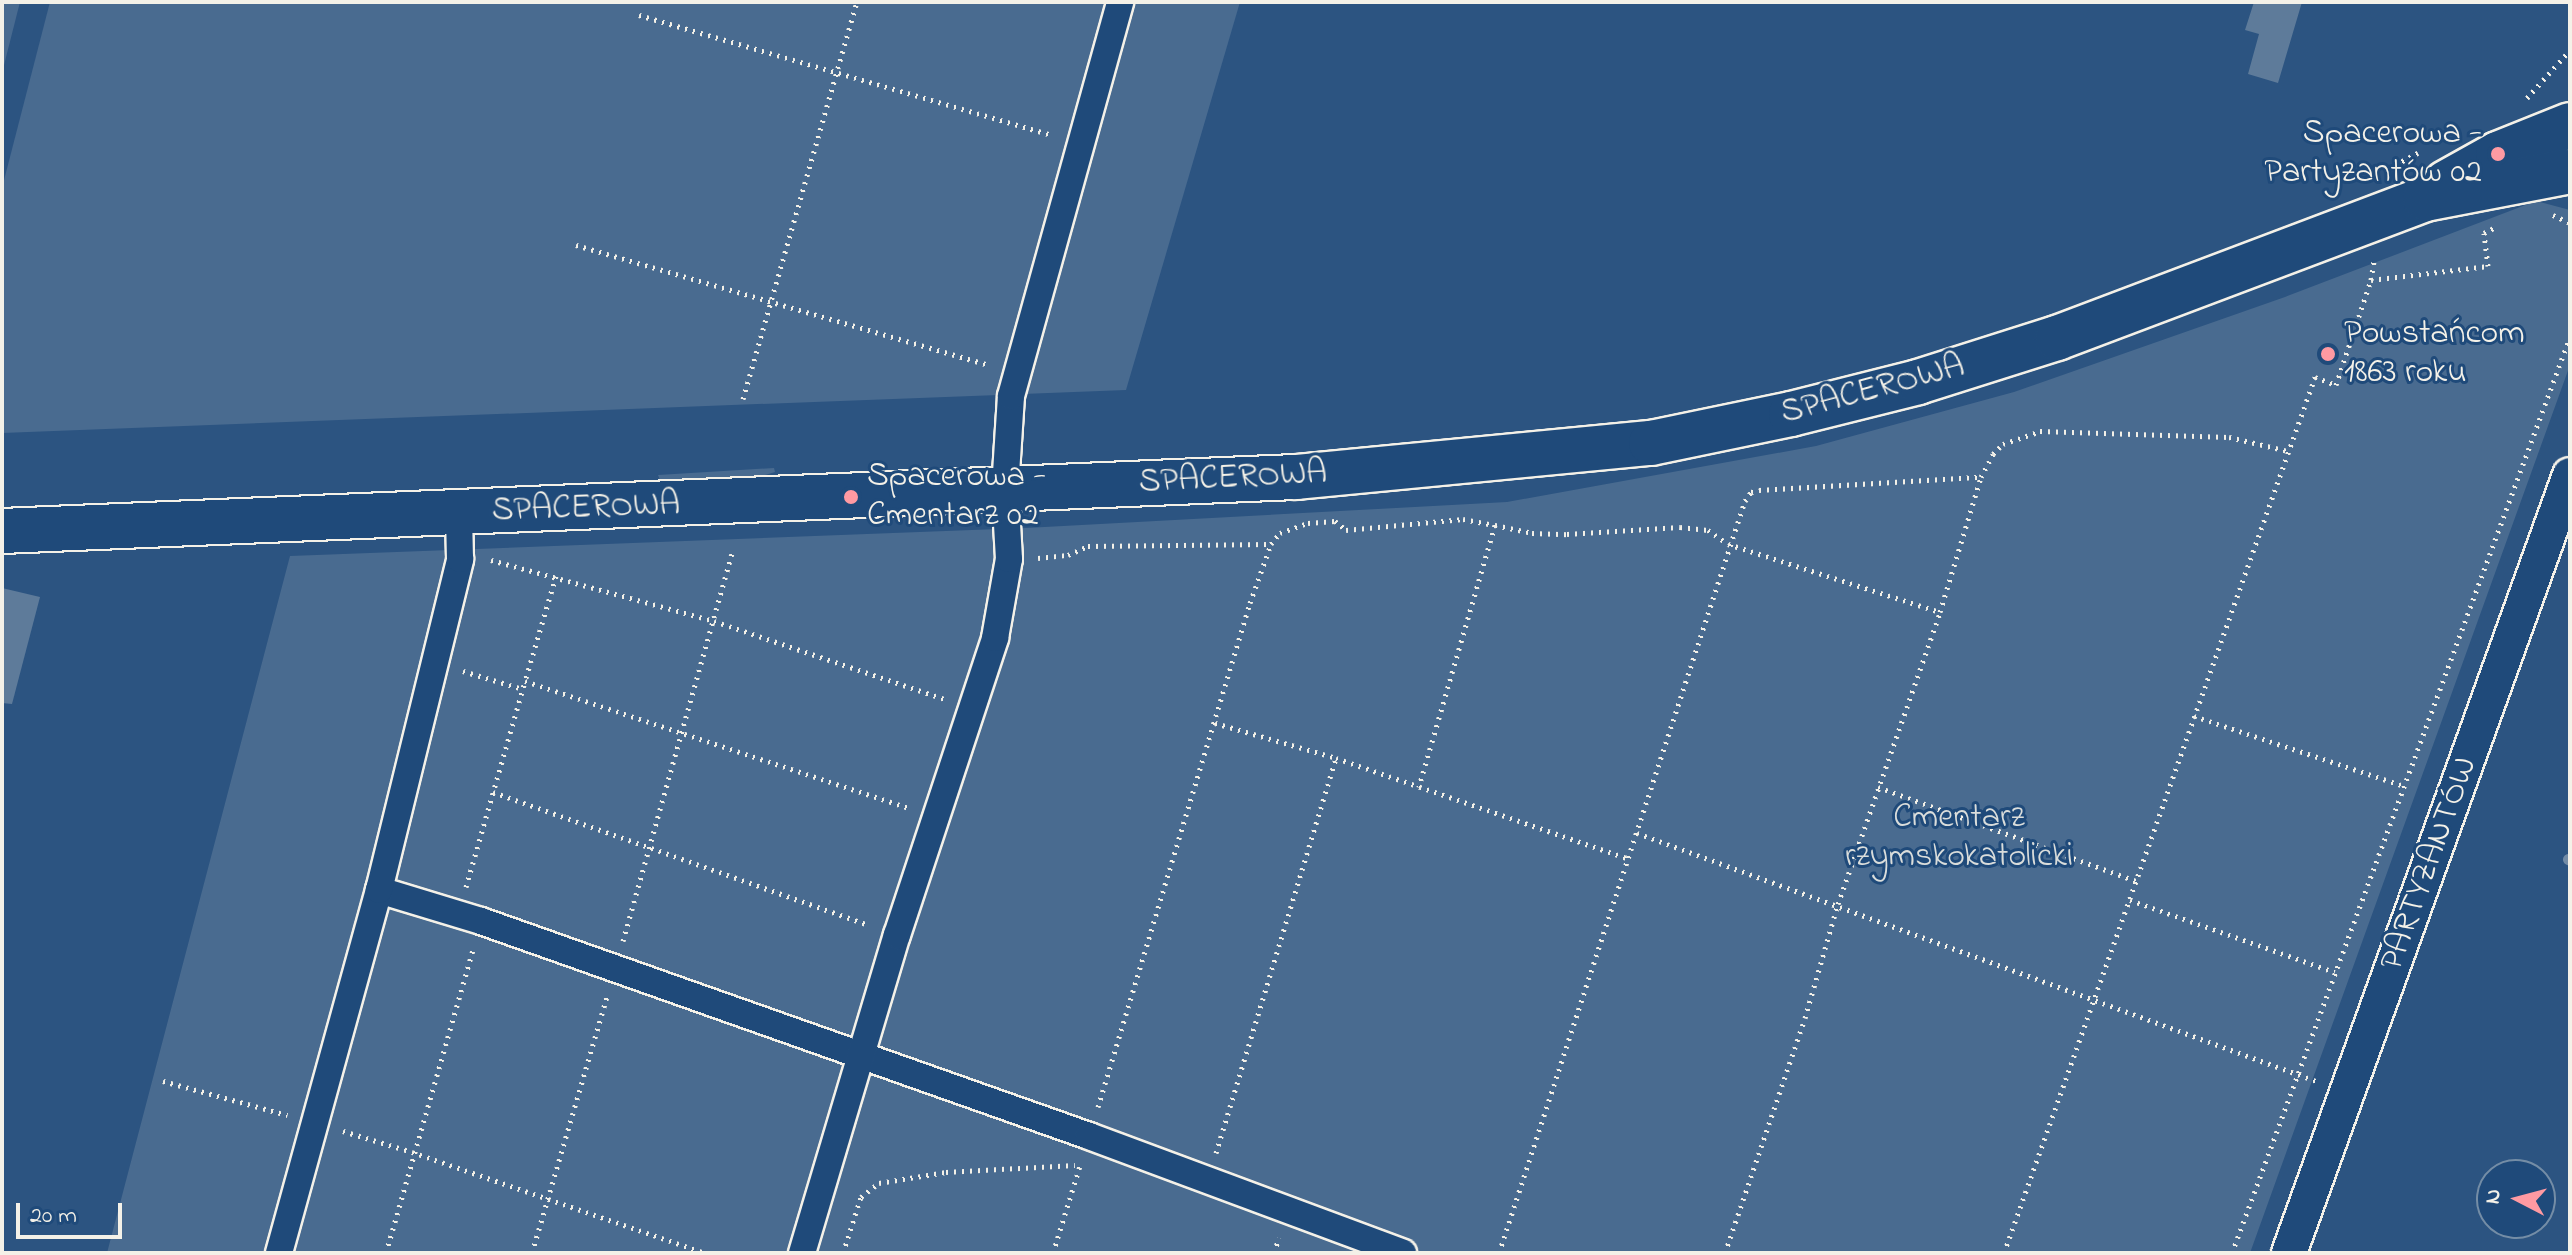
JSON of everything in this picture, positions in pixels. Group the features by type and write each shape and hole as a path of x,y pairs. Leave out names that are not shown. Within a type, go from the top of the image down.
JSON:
{"street":[{"path":"802,1253 897,935 995,638 1009,559 1005,489 1011,396 1120,2"},
{"name":"SPACEROWA","path":"2425,199 2454,177 2498,154 2570,125"},
{"name":"SPACEROWA","path":"2,531 1296,477 1545,456 1677,438 1877,393 2057,338 2425,199 2570,171"},
{"name":"PARTYZANTÓW","path":"2289,1253 2570,475"},
{"path":"279,1253 379,890 435,662 460,559 459,514"},
{"path":"379,890 616,968 1089,1136 1403,1253"}],"path":[{"path":"743,399 857,2"},
{"path":"639,15 1081,143"},
{"path":"2515,106 2546,80 2570,50"},
{"path":"2392,166 2419,152"},
{"path":"2546,214 2570,223"},
{"path":"2371,280 2488,266 2484,233 2507,223"},
{"path":"576,245 1017,373"},
{"path":"2004,1253 2315,377 2336,385 2375,264"},
{"path":"2232,1253 2570,337"},
{"path":"1725,1253 1805,1018 1838,904 1940,612 1981,477 1993,454 2003,444 2040,431 2229,437 2288,451"},
{"path":"1499,1253 1629,859 1728,544 1745,501 1751,492 1759,490 1981,477"},
{"path":"1053,1253 1271,544 1280,533 1308,523 1335,521 1346,530 1463,519 1532,533 1567,534 1680,527 1708,530 1728,544 1940,612"},
{"path":"1419,787 1495,525"},
{"path":"1009,559 1049,558 1088,546 1271,544"},
{"path":"532,1253 616,968 733,550"},
{"path":"460,559 475,556 714,621 972,708"},
{"path":"386,1253 470,918 493,792 556,576"},
{"path":"435,662 523,689"},
{"path":"525,681 937,818"},
{"path":"2194,716 2404,786"},
{"path":"1215,723 1336,758 1629,859"},
{"path":"1207,1180 1336,758"},
{"path":"1878,787 2136,881"},
{"path":"493,792 897,935"},
{"path":"1637,833 2299,1075"},
{"path":"2130,900 2335,972"},
{"path":"163,1081 412,1152 706,1253"},
{"path":"843,1253 861,1197 879,1183 946,1172 1080,1165"}],"green space":[{"path":"2,2 20,2 2,73"},
{"path":"50,2 1240,2 1126,390 2,433 2,188"},
{"name":"Cmentarz rzymskokatolicki","path":"2536,201 2570,210 2570,365 2250,1253 107,1253 290,556 1026,528 1507,502 1816,446 2014,392 2285,297"},
{"path":"774,468 775,472 737,484 662,485 658,475"}],"building":[{"path":"2254,2 2302,2 2278,83 2248,74 2259,34 2245,30"},
{"path":"2,588 40,597 12,704 2,703"}],"place":[{"name":"Spacerowa - Partyzantów 02","path":"2498,154"},
{"name":"Powstańcom 1863 roku","path":"2328,354"},
{"name":"Spacerowa - Cmentarz 02","path":"851,497"}]}
